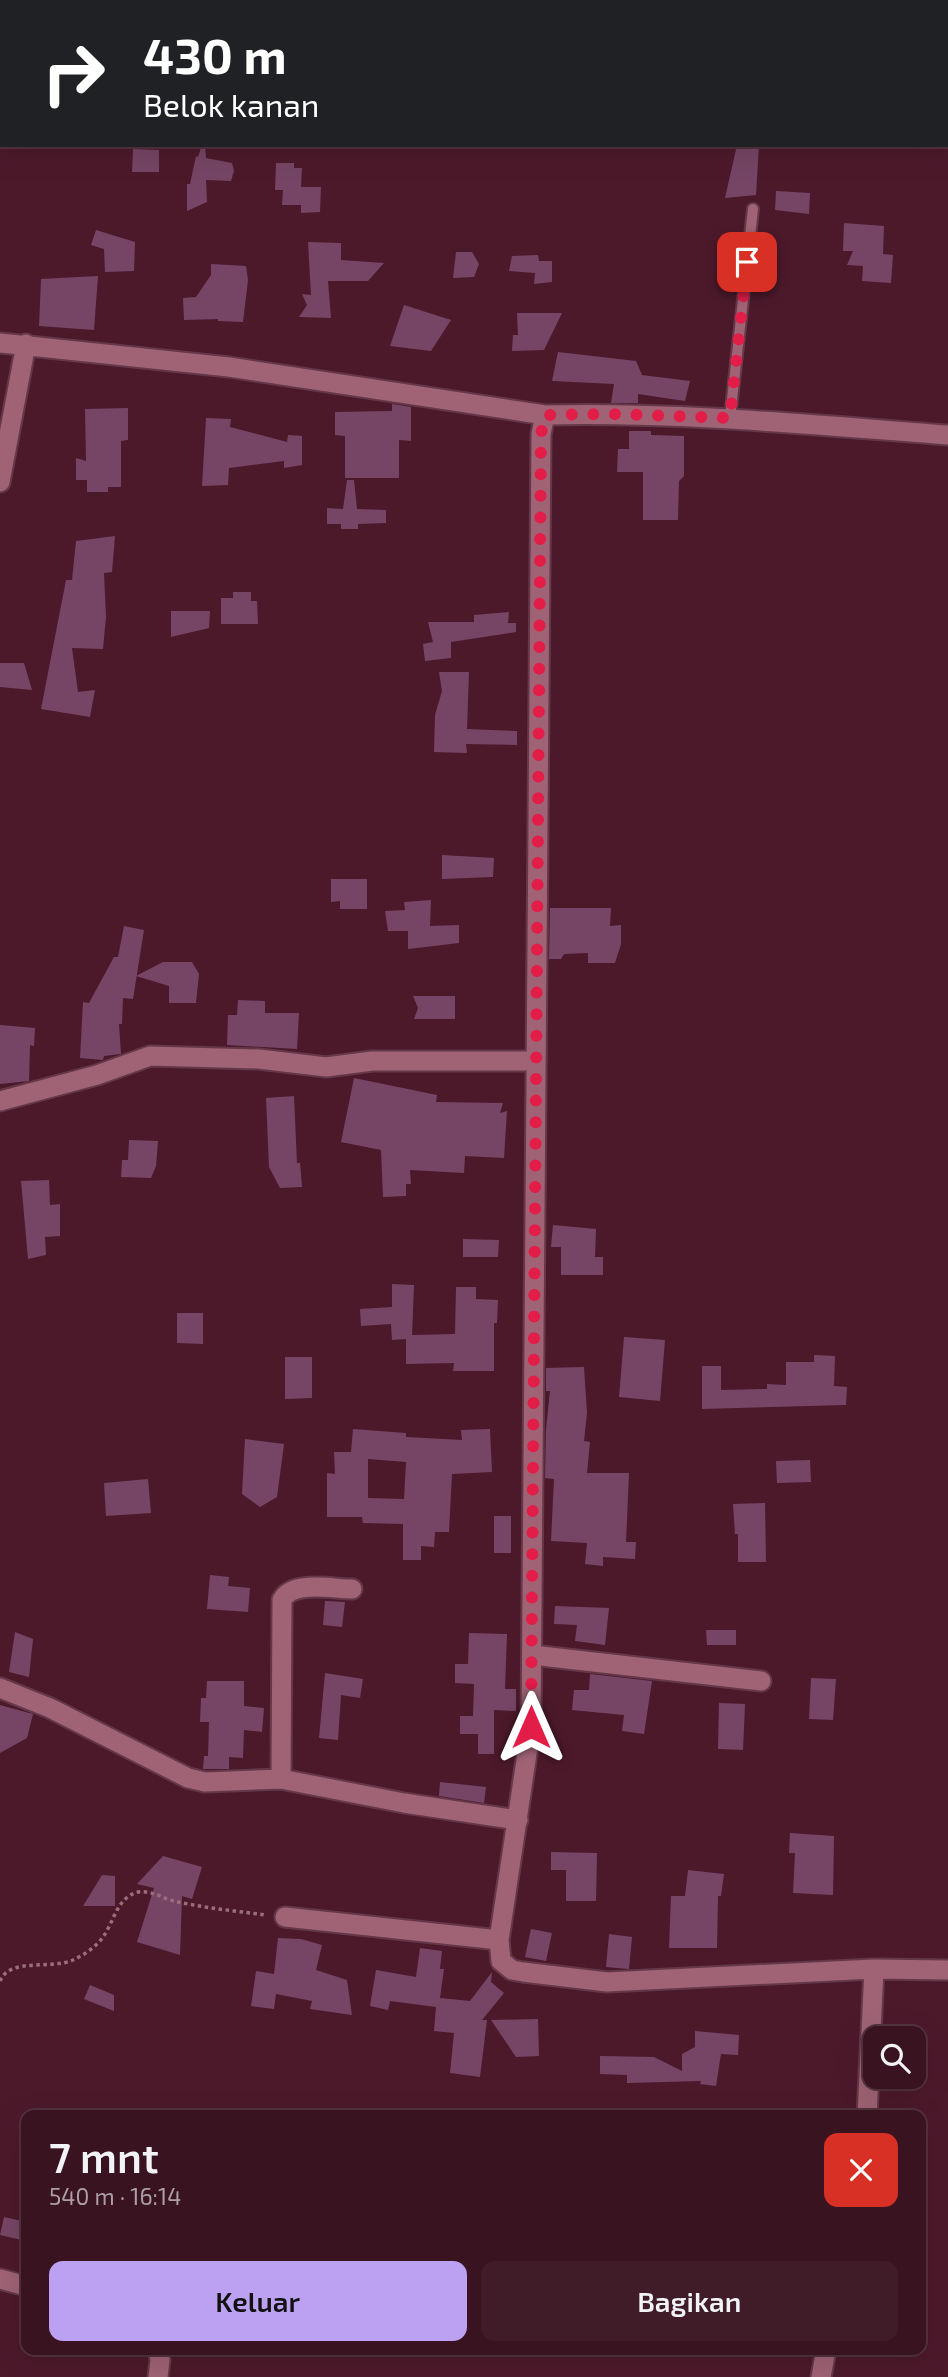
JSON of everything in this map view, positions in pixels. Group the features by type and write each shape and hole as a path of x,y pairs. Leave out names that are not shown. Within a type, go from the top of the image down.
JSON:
{"street":[{"path":"0,343 229,367 545,415 730,418 948,435"},
{"path":"0,482 26,344"},
{"path":"545,415 541,434 531,1727 499,1940 501,1961 512,1970 607,1982 874,1969 948,1970"},
{"path":"0,1101 97,1075 150,1056 259,1059 327,1067 372,1061 536,1061"},
{"path":"281,1779 282,1600 286,1593 295,1588 352,1589"},
{"path":"532,1655 761,1681"},
{"path":"0,1688 50,1708 188,1778 205,1782 281,1779 404,1803 518,1819"},
{"path":"285,1917 499,1940"},
{"path":"867,2110 874,1969"},
{"path":"0,2279 21,2285"},
{"path":"158,2377 159,2355"},
{"path":"821,2377 825,2355"}],"lane":[{"path":"730,418 753,209"}],"path":[{"path":"0,1981 3,1973 11,1968 54,1966 73,1961 91,1950 103,1937 123,1901 139,1892 149,1891 176,1901 285,1917"}],"building":[{"path":"201,147 205,147 206,158 232,163 234,171 231,181 206,180 207,202 187,211 187,184 190,184 196,156 198,157"},
{"path":"737,147 759,147 756,195 725,198"},
{"path":"133,149 159,150 159,172 132,172"},
{"path":"276,163 294,163 294,168 302,168 301,187 321,187 320,212 301,213 301,205 282,205 283,190 275,190"},
{"path":"776,191 810,193 809,214 775,210"},
{"path":"844,223 884,226 883,254 893,255 891,283 862,281 863,266 847,265 853,251 843,251"},
{"path":"96,230 135,242 134,271 105,272 104,249 91,245"},
{"path":"308,242 341,243 341,260 384,263 368,281 328,281 331,318 299,317 307,305 302,294 311,295"},
{"path":"456,252 472,252 479,264 474,277 453,278"},
{"path":"538,255 539,261 552,261 552,282 534,284 535,273 509,271 512,256"},
{"path":"211,264 246,266 248,280 243,322 218,319 184,320 183,298 196,297 211,275"},
{"path":"98,276 94,330 39,326 41,279"},
{"path":"404,305 451,320 431,351 390,346"},
{"path":"517,313 562,313 544,350 512,351 513,335 518,335"},
{"path":"558,352 636,361 642,375 690,381 685,401 638,394 638,403 611,403 614,384 552,381"},
{"path":"392,404 411,407 411,441 399,440 399,478 345,478 345,436 335,435 335,412 392,411"},
{"path":"128,408 128,440 121,441 121,487 108,487 108,492 87,492 87,480 76,480 76,458 86,461 85,409"},
{"path":"206,418 231,419 230,427 287,442 288,435 302,436 302,465 284,468 284,461 229,468 228,485 202,486"},
{"path":"629,431 684,436 684,476 679,481 678,520 643,520 643,472 617,472 618,449 629,449"},
{"path":"347,480 354,480 357,509 386,510 386,523 358,524 358,529 341,529 341,524 327,524 327,508 343,509"},
{"path":"115,536 112,572 104,573 106,617 103,649 72,648 78,692 95,690 90,717 41,709 66,580 72,580 76,541"},
{"path":"233,592 251,592 251,601 257,601 258,624 221,624 221,598 233,598"},
{"path":"171,611 210,611 209,628 171,637"},
{"path":"509,612 508,623 516,623 516,632 451,642 451,658 425,661 423,644 433,642 428,622 474,622 474,615"},
{"path":"0,663 24,663 32,690 0,687"},
{"path":"439,672 469,672 467,729 517,731 517,745 466,744 467,753 434,752 435,715 442,691"},
{"path":"442,855 494,858 493,877 442,879"},
{"path":"331,879 367,879 367,909 340,909 340,901 331,902"},
{"path":"431,900 430,926 459,925 459,943 408,949 408,931 388,931 385,911 405,910 404,902"},
{"path":"550,908 611,908 610,926 621,925 621,944 615,963 588,963 588,953 564,954 561,959 549,959"},
{"path":"124,926 144,930 133,999 123,998 122,1024 119,1024 121,1054 104,1056 103,1060 80,1058 83,1002 89,1003 114,957 118,957"},
{"path":"163,962 192,962 199,974 196,1003 169,1003 169,986 136,976"},
{"path":"413,996 455,996 455,1019 414,1019 418,1008"},
{"path":"238,1000 265,1001 265,1013 299,1013 297,1049 227,1045 228,1015 237,1015"},
{"path":"0,1025 35,1028 34,1046 30,1045 29,1081 0,1084"},
{"path":"354,1078 437,1095 436,1102 503,1103 500,1113 507,1111 504,1158 465,1156 464,1173 410,1170 411,1184 406,1184 406,1196 383,1197 381,1150 341,1142"},
{"path":"294,1096 297,1163 300,1163 302,1187 280,1188 269,1167 266,1098"},
{"path":"129,1140 158,1141 156,1166 151,1178 121,1177 122,1160 128,1160"},
{"path":"49,1180 50,1205 60,1204 60,1236 45,1237 46,1255 28,1259 21,1181"},
{"path":"553,1225 596,1229 595,1257 603,1257 603,1275 561,1275 561,1247 551,1247"},
{"path":"463,1239 499,1240 498,1257 463,1257"},
{"path":"392,1284 414,1285 412,1335 455,1334 456,1287 476,1287 476,1299 498,1300 497,1323 494,1323 494,1371 453,1371 454,1363 406,1364 406,1339 392,1340 391,1324 361,1326 360,1309 392,1307"},
{"path":"177,1313 203,1313 203,1344 177,1343"},
{"path":"624,1337 665,1340 660,1401 619,1397"},
{"path":"814,1355 835,1356 834,1386 847,1387 846,1405 702,1409 702,1366 721,1366 721,1390 767,1389 767,1384 786,1385 786,1362 814,1362"},
{"path":"285,1357 312,1357 312,1398 285,1399"},
{"path":"584,1367 587,1413 584,1441 590,1442 587,1473 629,1473 626,1542 636,1542 635,1559 603,1557 603,1566 585,1564 587,1543 551,1541 554,1479 545,1478 550,1391 546,1391 546,1368"},
{"path":"353,1429 406,1433 406,1437 462,1440 461,1430 490,1429 492,1472 452,1474 449,1532 435,1532 434,1547 421,1546 421,1560 403,1560 403,1524 363,1523 362,1517 327,1517 327,1473 335,1474 334,1452 351,1452","holes":["368,1459 406,1462 404,1499 368,1498"]},
{"path":"245,1439 284,1444 277,1497 260,1507 242,1494"},
{"path":"810,1460 811,1482 777,1483 776,1461"},
{"path":"148,1479 151,1513 106,1516 104,1483"},
{"path":"765,1503 766,1562 738,1562 738,1534 735,1534 733,1504"},
{"path":"494,1516 511,1516 511,1553 494,1553"},
{"path":"210,1575 229,1577 228,1586 250,1588 248,1612 207,1609"},
{"path":"325,1601 345,1602 342,1627 323,1625"},
{"path":"555,1606 609,1608 605,1645 575,1641 577,1625 554,1624"},
{"path":"706,1630 736,1630 736,1645 707,1645"},
{"path":"15,1632 33,1639 29,1677 9,1672"},
{"path":"469,1633 507,1634 505,1689 516,1689 516,1711 494,1710 494,1754 478,1754 478,1734 460,1734 460,1716 473,1716 474,1684 455,1683 455,1664 468,1664"},
{"path":"325,1673 363,1679 360,1698 341,1695 338,1740 319,1738"},
{"path":"590,1674 652,1681 644,1734 622,1731 624,1715 572,1710 574,1690 589,1690"},
{"path":"811,1678 836,1679 833,1720 809,1719"},
{"path":"207,1681 244,1681 244,1706 264,1708 262,1732 244,1730 243,1758 229,1757 229,1769 203,1769 204,1756 208,1756 209,1722 200,1722 201,1698 206,1698"},
{"path":"719,1703 745,1704 743,1750 718,1749"},
{"path":"0,1705 33,1714 27,1738 0,1753"},
{"path":"440,1782 486,1787 484,1803 439,1796"},
{"path":"790,1833 834,1836 833,1895 793,1893 795,1853 789,1853"},
{"path":"551,1852 597,1853 596,1901 566,1901 566,1870 551,1870"},
{"path":"163,1856 202,1867 192,1899 182,1896 180,1955 137,1942 154,1888 137,1884"},
{"path":"688,1870 724,1874 721,1896 718,1896 717,1948 669,1948 671,1896 685,1896"},
{"path":"102,1875 115,1876 115,1906 83,1906"},
{"path":"531,1929 552,1933 546,1961 525,1957"},
{"path":"609,1934 632,1937 629,1969 606,1967"},
{"path":"278,1938 301,1939 322,1945 316,1970 347,1980 352,2015 310,2009 312,2001 276,1994 274,2009 251,2006 256,1971 274,1974"},
{"path":"420,1948 442,1951 440,1969 444,1969 440,1998 470,2001 492,1972 491,1982 504,1993 482,2020 487,2020 480,2077 450,2073 454,2033 434,2031 436,2007 390,2001 388,2010 370,2006 376,1970 416,1977"},
{"path":"90,1985 114,1995 114,2011 84,1999"},
{"path":"538,2019 539,2056 516,2057 491,2020"},
{"path":"695,2031 739,2035 738,2055 721,2054 716,2086 700,2084 701,2081 627,2083 627,2075 600,2074 600,2056 654,2057 682,2071 682,2054 695,2047"},
{"path":"4,2217 21,2221 21,2240 0,2235"}],"route":[{"path":"531,1727 541,434 545,415 730,418 747,262"}]}
